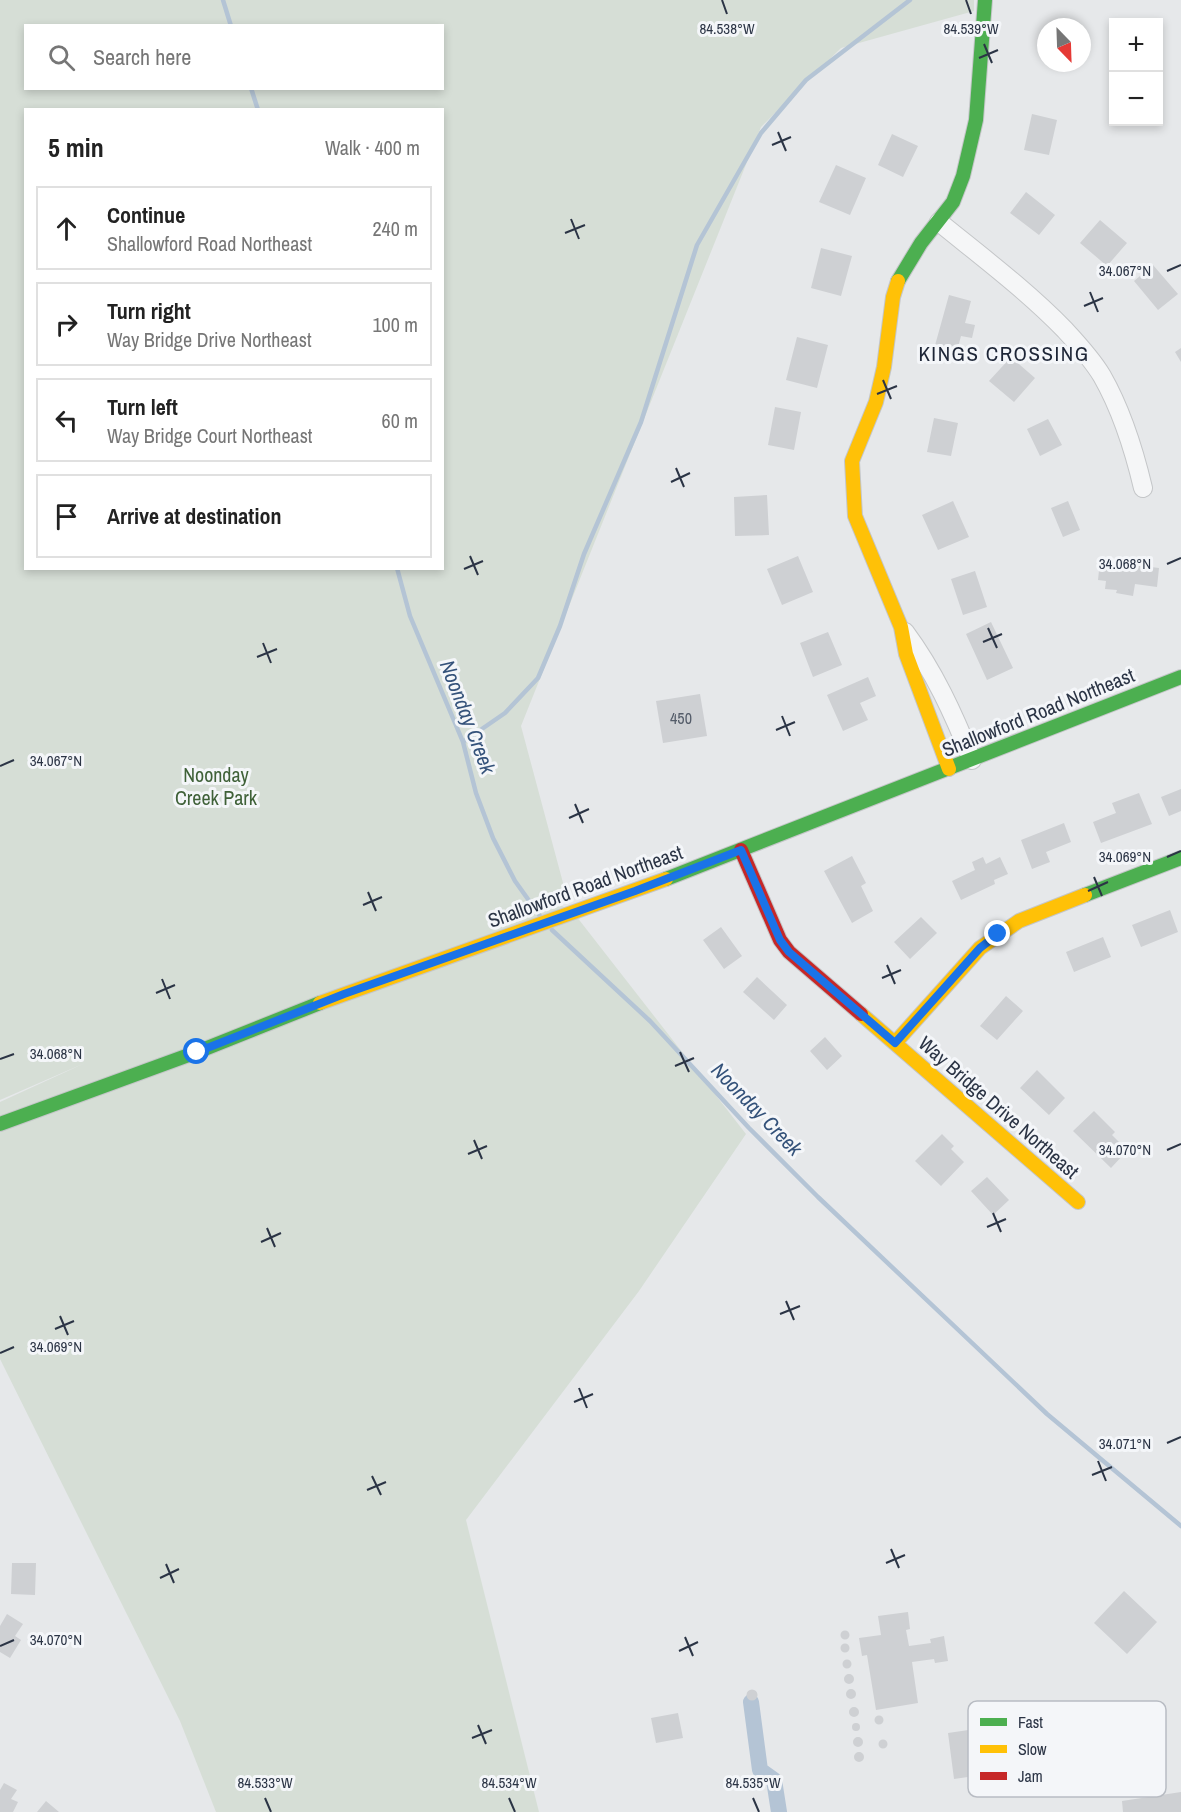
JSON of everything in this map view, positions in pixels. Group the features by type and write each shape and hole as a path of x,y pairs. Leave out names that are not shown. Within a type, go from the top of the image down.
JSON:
{"street":[{"path":"949,769 906,654 901,627 855,516 852,460 876,402 884,367 893,297 899,279 921,243 953,202 971,148 980,89 985,0"},
{"path":"939,222 1040,306 1087,353 1102,375 1115,401 1135,456 1143,488"},
{"path":"901,627 918,650 943,693 972,760"},
{"name":"Shallowford Road Northeast","path":"0,1124 197,1052 344,994 741,850 1181,677"},
{"name":"Way Bridge Drive Northeast","path":"741,850 780,940 789,952 1078,1202"},
{"path":"895,1043 980,948 998,934 1019,921 1181,858"}],"green space":[{"name":"Noonday Creek Park","path":"0,0 974,0 974,11 841,48 761,127 521,726 566,894 551,900 573,912 746,1134 639,1291 466,1520 539,1812 216,1812 180,1721 0,1359 0,1102 85,1063 0,1100"}],"building":[{"path":"1032,114 1057,120 1049,155 1024,150"},
{"path":"892,134 918,146 903,177 878,165"},
{"path":"836,165 866,178 850,215 819,202"},
{"path":"1026,192 1055,215 1039,235 1010,213"},
{"path":"1100,220 1127,243 1107,266 1080,243"},
{"path":"821,248 852,256 841,296 811,288"},
{"path":"1153,265 1178,294 1158,310 1134,281"},
{"path":"949,295 971,301 965,323 975,325 972,338 961,336 956,355 934,349"},
{"path":"797,337 828,345 817,388 786,380"},
{"path":"1181,348 1181,362 1175,352"},
{"path":"1011,357 1035,378 1014,402 989,381"},
{"path":"775,407 801,412 794,450 768,445"},
{"path":"934,418 958,423 951,456 927,452"},
{"path":"1048,419 1062,445 1040,456 1027,429"},
{"path":"767,495 769,535 735,536 734,497"},
{"path":"953,501 969,537 938,550 922,515"},
{"path":"1068,501 1080,530 1063,537 1051,508"},
{"path":"798,556 813,592 782,605 767,569"},
{"path":"1121,557 1135,559 1134,565 1159,568 1157,587 1135,584 1133,596 1116,593 1117,590 1105,589 1106,581 1098,580 1100,561 1120,564"},
{"path":"975,571 987,607 963,615 951,579"},
{"path":"991,622 1013,668 987,680 966,634"},
{"path":"828,632 842,665 813,677 800,643"},
{"path":"868,677 876,696 860,703 868,720 843,731 827,695"},
{"path":"700,694 707,736 663,743 656,701"},
{"path":"1181,789 1181,811 1169,816 1161,797"},
{"path":"1139,793 1152,824 1101,843 1093,822 1116,813 1112,803"},
{"path":"1064,823 1071,842 1046,852 1050,862 1032,869 1021,840"},
{"path":"852,856 866,883 861,886 873,911 852,923 824,871"},
{"path":"983,857 986,864 1000,857 1008,874 994,880 995,884 961,900 952,881 975,870 972,862"},
{"path":"1170,910 1178,932 1141,947 1132,925"},
{"path":"921,917 937,933 910,959 894,942"},
{"path":"721,927 742,956 724,969 703,940"},
{"path":"1103,937 1111,957 1074,972 1066,952"},
{"path":"757,977 787,1005 774,1020 743,992"},
{"path":"1006,996 1023,1011 997,1040 980,1026"},
{"path":"825,1037 842,1056 827,1070 810,1051"},
{"path":"1037,1070 1065,1098 1049,1115 1020,1088"},
{"path":"1094,1111 1115,1132 1112,1135 1120,1143 1116,1146 1124,1154 1111,1168 1073,1131"},
{"path":"942,1134 954,1146 951,1149 964,1162 941,1186 915,1161"},
{"path":"987,1177 1009,1200 993,1215 971,1191"},
{"path":"12,1563 36,1563 35,1595 11,1594"},
{"path":"1124,1591 1157,1622 1127,1654 1094,1623"},
{"path":"908,1612 910,1629 906,1630 909,1646 931,1643 930,1639 944,1636 948,1661 935,1663 934,1659 912,1662 918,1703 876,1710 867,1655 862,1656 859,1638 881,1635 878,1616"},
{"path":"7,1614 23,1624 15,1636 21,1640 10,1658 0,1652 0,1626"},
{"path":"845,1631 849,1635 845,1639 841,1635"},
{"path":"845,1644 849,1648 845,1652 841,1648"},
{"path":"847,1660 851,1664 847,1668 843,1664"},
{"path":"849,1674 854,1679 849,1684 844,1679"},
{"path":"851,1689 856,1694 851,1699 846,1694"},
{"path":"752,1690 756,1691 756,1699 752,1700 748,1699 747,1695 748,1691"},
{"path":"854,1707 859,1712 854,1717 849,1712"},
{"path":"678,1713 683,1738 656,1743 651,1718"},
{"path":"879,1715 884,1720 879,1725 874,1720"},
{"path":"856,1723 860,1727 856,1731 852,1727"},
{"path":"968,1730 968,1777 954,1779 948,1733"},
{"path":"858,1737 862,1738 862,1746 858,1747 854,1746 853,1742 854,1738"},
{"path":"883,1739 888,1744 883,1749 878,1744"},
{"path":"859,1752 863,1753 863,1761 859,1762 855,1761 854,1757 855,1753"},
{"path":"4,1783 17,1790 11,1799 18,1802 13,1812 0,1812 0,1790"},
{"path":"1181,1792 1181,1812 1123,1812 1122,1801 1166,1797 1166,1794"},
{"path":"46,1801 59,1812 37,1812"}],"waterway":[{"name":"Noonday Creek","path":"223,0 230,24"},
{"path":"463,742 505,713 538,678 560,626 584,554 641,422 697,245 761,133 806,80 910,0"},
{"name":"Noonday Creek","path":"252,90 257,108"},
{"name":"Noonday Creek","path":"398,570 410,616 463,742 476,793 493,838 515,881 540,916"},
{"name":"Noonday Creek","path":"552,930 650,1021 749,1128 818,1197 1047,1414 1181,1526"},
{"path":"751,1702 760,1770 774,1780 779,1812"}],"traffic: fast":[{"path":"898,281 921,243 953,202 963,176 976,120 985,0"},
{"path":"666,879 1181,677"},
{"path":"1085,895 1181,858"},
{"path":"0,1124 197,1052 320,1003"}],"traffic: slow":[{"path":"898,281 893,297 884,367 876,402 852,461 855,516 901,627 906,654 949,769"},
{"path":"320,1003 666,879"},
{"path":"895,1043 980,948 1019,921 1085,895"},
{"path":"861,1014 1078,1202"}],"traffic: jam":[{"path":"741,850 780,940 789,952 861,1014"}],"district":[{"name":"KINGS CROSSING","path":"1004,353"}],"route":[{"path":"197,1052 344,994 635,891 741,850 780,940 789,952 895,1043 980,948 998,934"}]}
